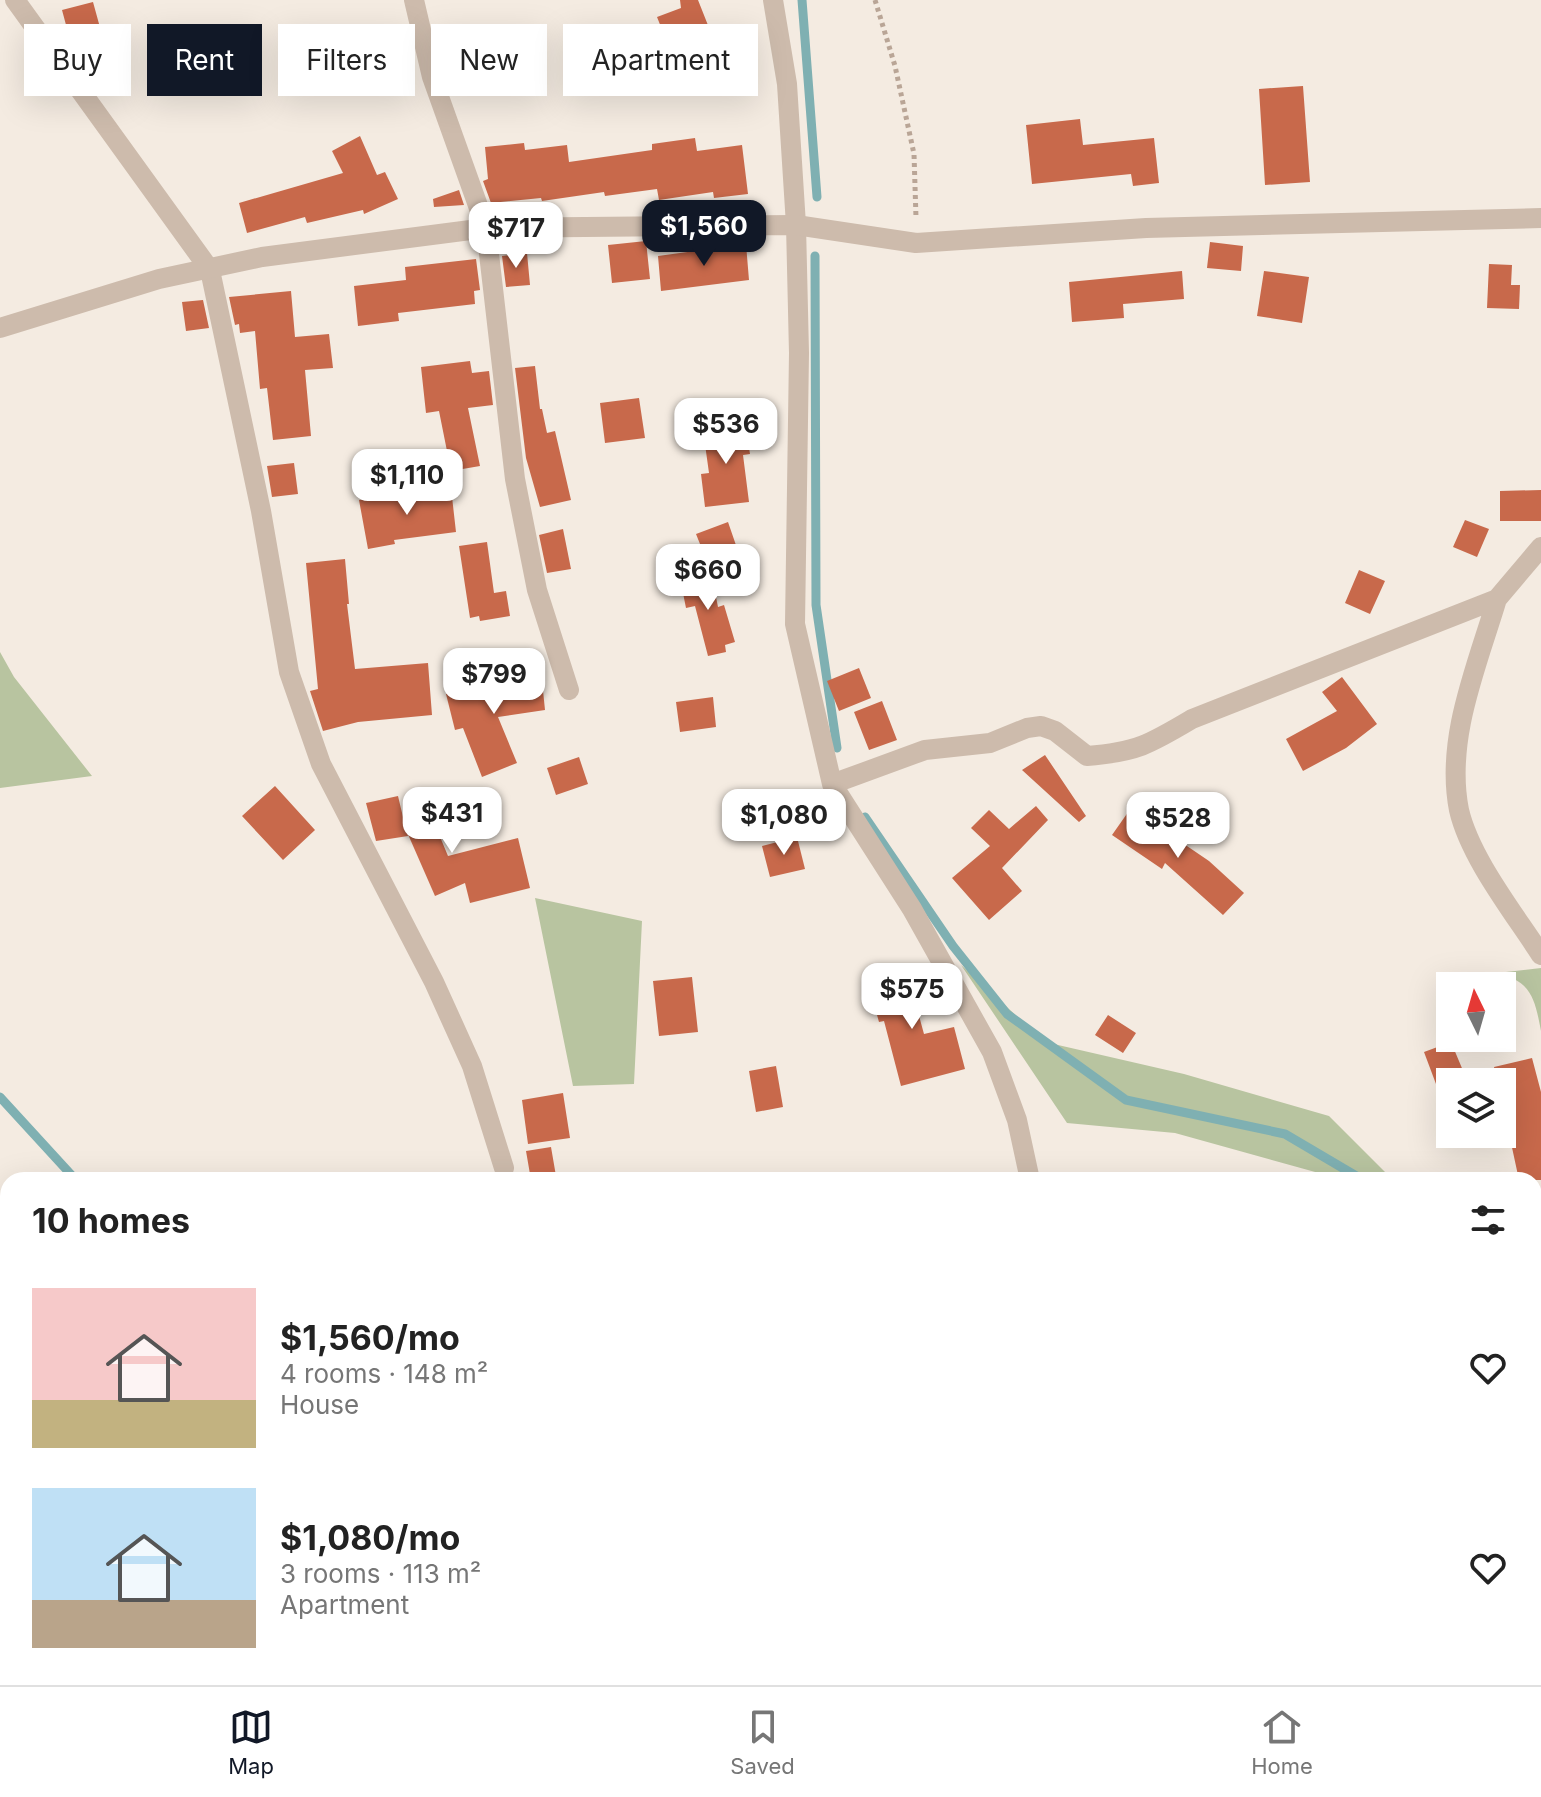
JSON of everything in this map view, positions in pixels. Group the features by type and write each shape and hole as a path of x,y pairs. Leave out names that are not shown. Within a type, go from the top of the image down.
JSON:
{"street":[{"path":"15,0 210,270 261,511 289,672 321,764 434,982 472,1066 504,1168"},
{"path":"414,0 432,77 486,228 515,479 537,590 569,690"},
{"path":"773,0 787,84 796,225 799,353 795,624 832,784 912,909 992,1052 1017,1120 1028,1172"},
{"path":"0,328 159,279 262,257 486,228 796,225 916,243 1146,228 1541,218"},
{"path":"1541,547 1497,599 1460,728 1454,768 1460,812 1477,854 1541,955"},
{"path":"832,784 925,750 990,743 1027,728 1041,726 1055,731 1087,756 1116,754 1147,746 1192,719 1497,599"}],"path":[{"path":"875,0 895,66 914,154 916,243"}],"green space":[{"path":"0,652 14,677 92,776 0,788"},
{"path":"535,898 642,921 634,1084 573,1086"},
{"path":"961,965 1045,1042 1184,1074 1329,1116 1385,1172 1315,1172 1175,1133 1067,1123"},
{"path":"1541,968 1541,1031 1530,993 1516,980 1516,972 1506,972"}],"building":[{"path":"680,0 698,0 708,24 660,24 657,17 681,8"},
{"path":"93,2 99,24 66,24 62,10"},
{"path":"1303,86 1310,182 1265,185 1259,89"},
{"path":"1080,119 1083,145 1154,138 1159,183 1133,186 1131,174 1032,184 1026,125"},
{"path":"360,136 377,175 385,172 398,199 364,214 363,210 307,223 305,217 247,233 239,203 343,173 332,151"},
{"path":"695,138 697,151 742,145 748,194 714,198 713,192 659,200 657,189 605,196 604,192 542,201 541,198 491,203 483,181 488,179 485,147 524,143 525,150 567,145 569,162 652,150 652,144"},
{"path":"459,190 464,205 434,207 433,199"},
{"path":"646,241 650,279 612,283 608,245"},
{"path":"1210,242 1243,246 1241,271 1207,268"},
{"path":"746,244 749,280 661,291 658,256"},
{"path":"527,253 530,285 506,287 502,256"},
{"path":"476,259 480,290 474,291 475,304 398,313 399,321 358,326 354,286 406,280 405,267"},
{"path":"1489,264 1512,265 1511,285 1520,285 1519,309 1487,308"},
{"path":"1182,271 1184,299 1123,304 1124,318 1072,322 1069,282"},
{"path":"1264,271 1309,277 1302,323 1257,316"},
{"path":"291,291 295,337 329,334 333,368 305,370 311,436 273,440 267,388 260,389 255,331 240,333 239,324 235,325 229,297"},
{"path":"203,300 209,328 186,331 182,302"},
{"path":"470,361 472,373 489,371 493,405 468,408 480,466 451,471 439,411 426,413 421,367"},
{"path":"535,366 540,409 547,433 555,431 571,500 540,507 526,458 515,368"},
{"path":"639,398 645,438 605,443 600,403"},
{"path":"745,423 750,454 743,455 749,502 705,507 701,474 709,473 703,430"},
{"path":"294,463 298,494 272,497 267,466"},
{"path":"451,488 456,532 394,540 395,544 368,549 359,500"},
{"path":"1541,490 1541,521 1500,521 1500,491"},
{"path":"1465,520 1489,529 1477,557 1453,547"},
{"path":"728,522 738,551 708,564 696,534"},
{"path":"563,529 571,569 547,573 539,535"},
{"path":"487,542 494,593 506,591 510,616 480,621 479,616 470,618 459,546"},
{"path":"345,559 355,669 428,663 432,715 358,722 323,731 310,691 318,689 306,563"},
{"path":"1359,570 1385,581 1370,614 1345,603"},
{"path":"711,572 718,607 724,605 735,642 725,645 726,652 708,656 695,606 686,608 680,578"},
{"path":"859,668 871,698 839,711 827,681"},
{"path":"541,671 545,710 498,717 517,763 482,777 463,728 455,730 446,694"},
{"path":"1342,677 1377,724 1346,748 1303,771 1286,739 1337,711 1322,692"},
{"path":"713,697 716,727 680,732 676,702"},
{"path":"882,701 897,740 869,750 854,712"},
{"path":"1045,755 1086,816 1079,822 1022,770"},
{"path":"579,757 588,784 556,795 547,768"},
{"path":"275,786 315,830 283,860 242,816"},
{"path":"398,796 403,817 428,808 448,856 518,838 530,888 470,903 465,883 435,896 407,832 408,836 376,841 366,803"},
{"path":"1036,806 1048,820 1002,868 1022,891 989,920 952,878 990,846 971,828 989,810 1009,829"},
{"path":"1131,808 1209,861 1244,893 1223,915 1165,863 1162,869 1112,835"},
{"path":"797,837 805,869 770,877 762,846"},
{"path":"905,965 924,1034 954,1027 965,1069 901,1086 884,1021 879,1022 866,976"},
{"path":"692,977 698,1032 659,1036 653,981"},
{"path":"1108,1015 1136,1033 1123,1053 1095,1035"},
{"path":"1436,1048 1436,1052 1455,1052 1462,1068 1436,1068 1436,1084 1424,1052"},
{"path":"1532,1058 1541,1092 1541,1172 1517,1172 1512,1148 1516,1148 1516,1068 1494,1068"},
{"path":"776,1066 783,1107 756,1112 749,1071"},
{"path":"563,1093 570,1138 528,1144 522,1100"},
{"path":"551,1147 555,1172 530,1172 526,1151"}],"waterway":[{"path":"802,0 817,197"},
{"path":"815,256 816,605 837,748"},
{"path":"865,817 953,946 1007,1014 1126,1100 1285,1134 1349,1172"},
{"path":"0,1097 69,1172"}]}
